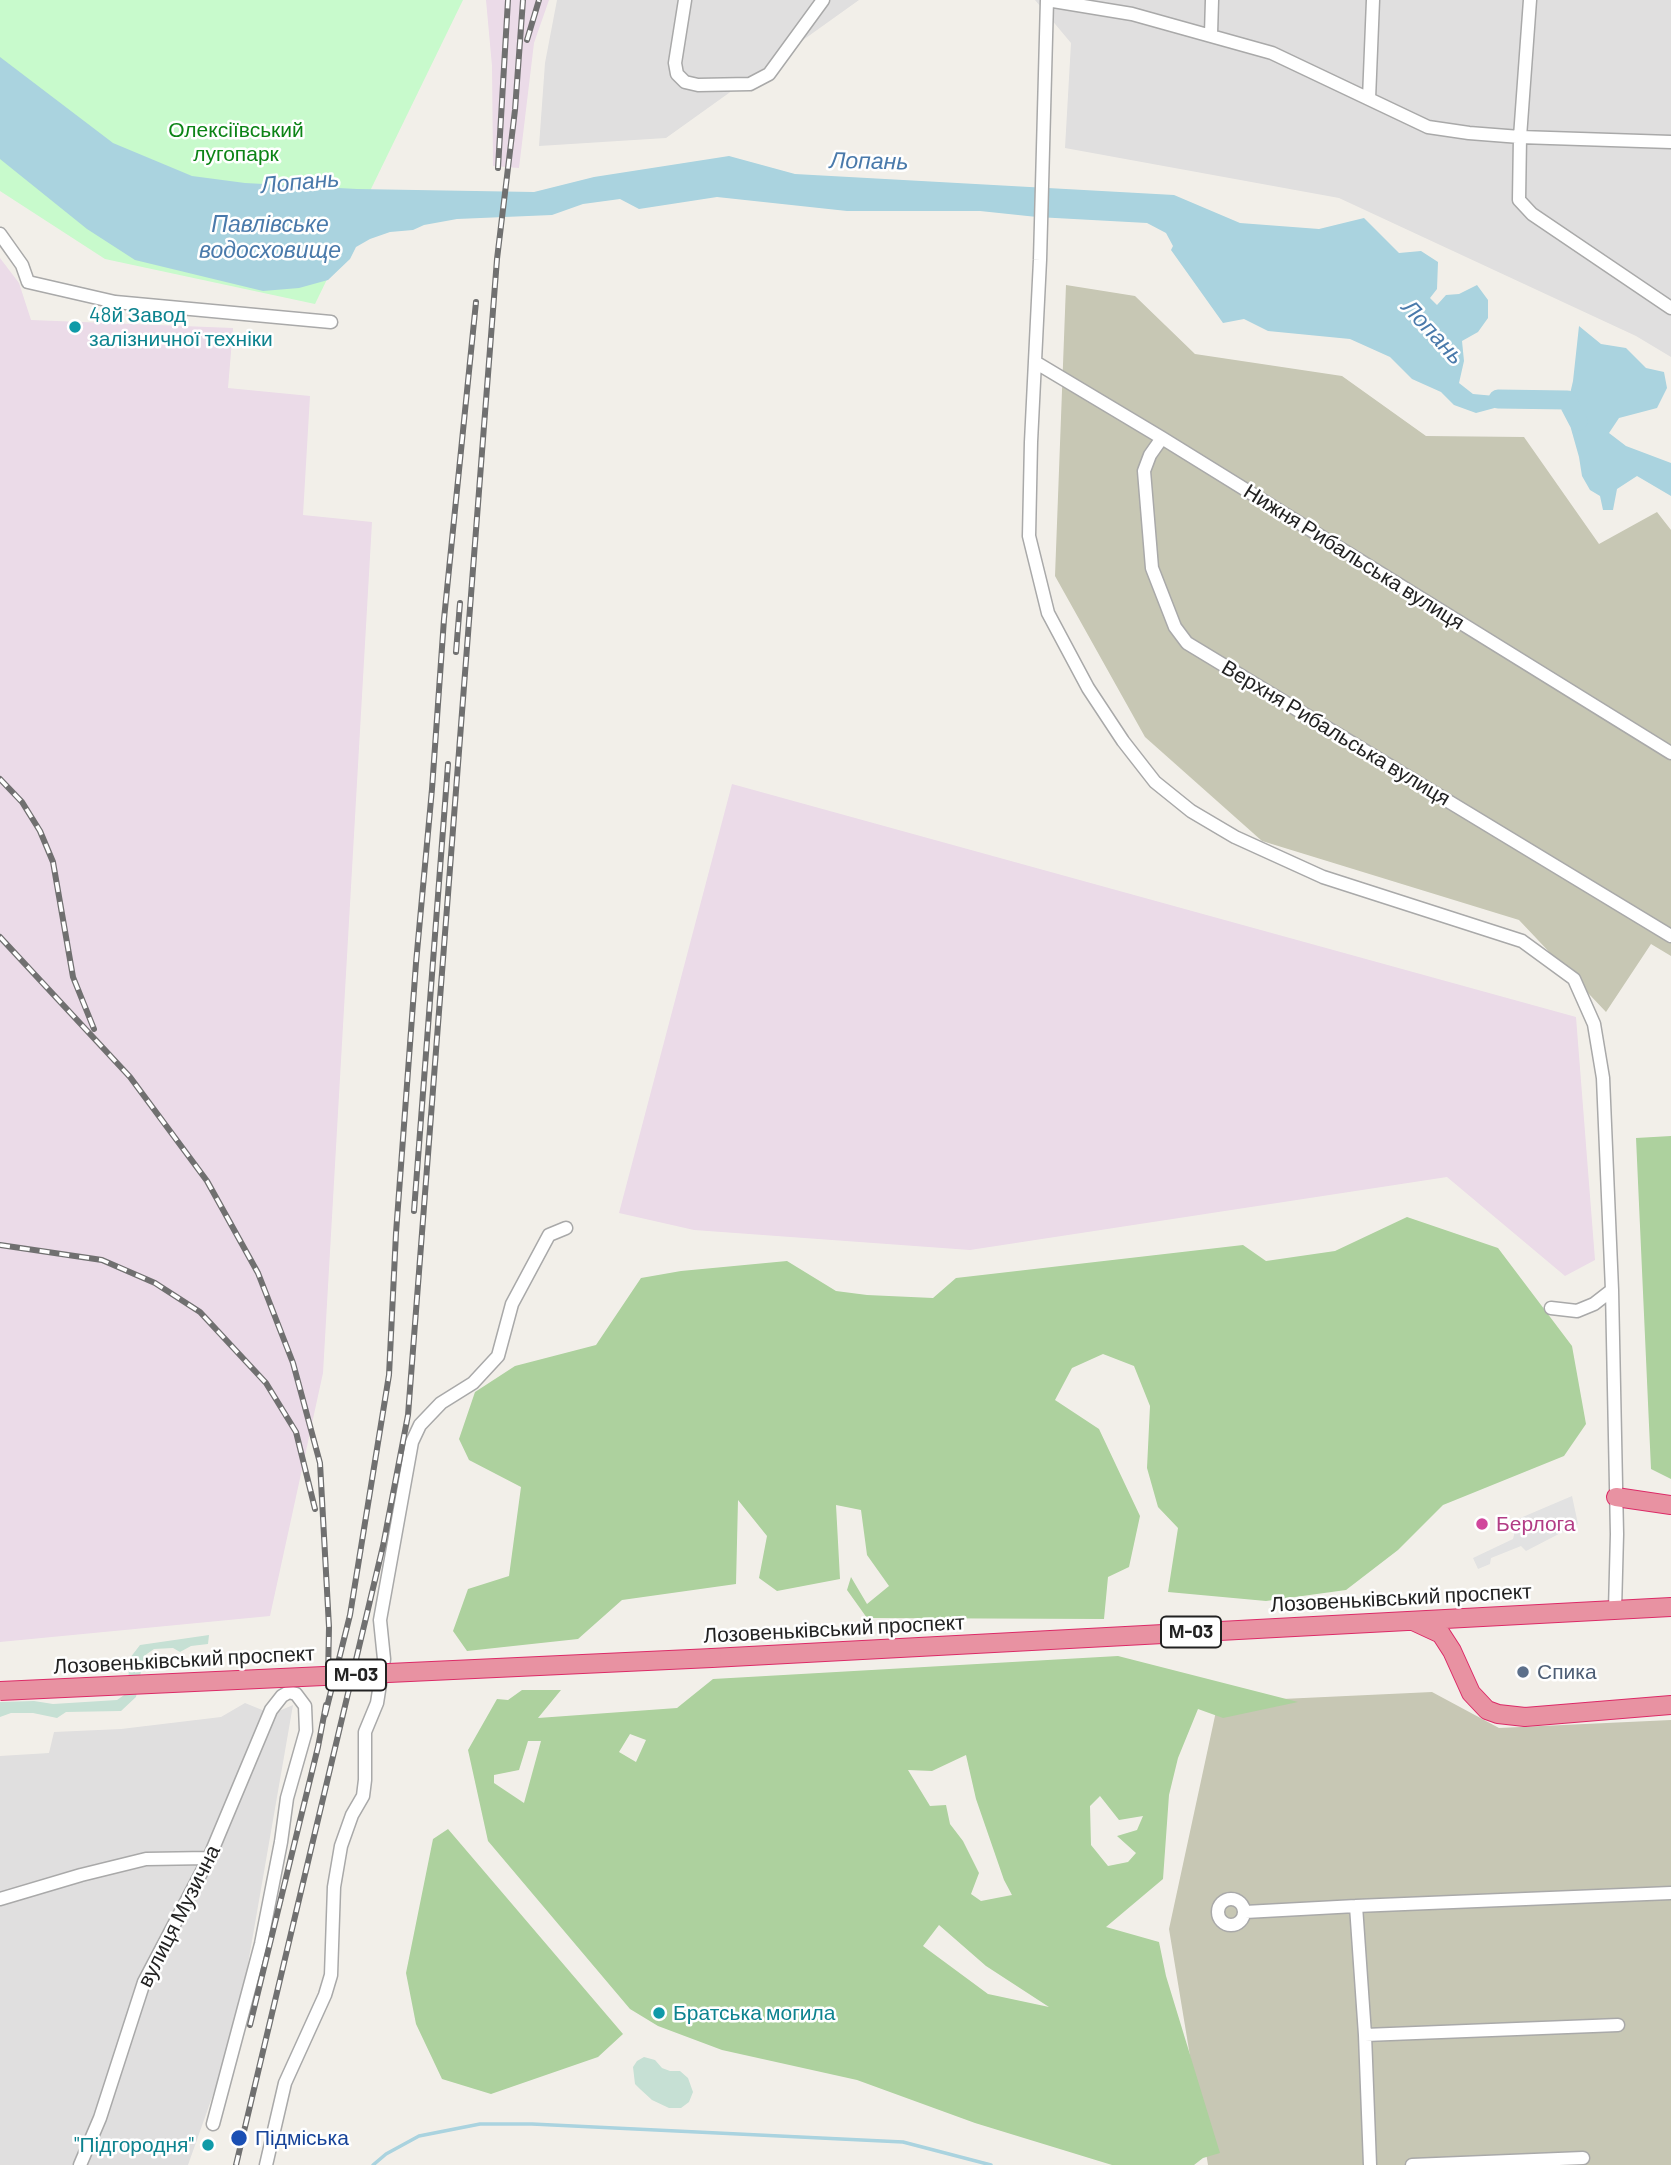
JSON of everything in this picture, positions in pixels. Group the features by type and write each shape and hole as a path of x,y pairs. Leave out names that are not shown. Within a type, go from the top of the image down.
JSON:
{"highway":[{"path":"1616,1497 1671,1505"},
{"name":"Лозовеньківський проспект","path":"0,1691 712,1658 1671,1607"},
{"path":"1410,1620 1441,1634 1452,1650 1471,1693 1487,1710 1498,1714 1525,1717 1671,1705"}],"street":[{"path":"685,0 675,63 677,74 685,82 698,85 750,84 769,74 823,0"},
{"path":"1615,1610 1612,1290 1603,1078 1594,1024 1574,979 1522,941 1323,877 1236,837 1191,811 1155,782 1123,741 1088,688 1048,613 1029,536 1047,0 1132,14 1272,53 1429,127 1520,137 1671,142"},
{"path":"1211,34 1212,0"},
{"path":"1368,99 1373,0"},
{"path":"1530,0 1520,137 1519,200 1532,214 1671,308"},
{"path":"0,234 22,265 27,282 115,302 331,322"},
{"name":"Нижня Рибальська вулиця","path":"1035,362 1671,753"},
{"name":"Верхня Рибальська вулиця","path":"1162,438 1150,455 1144,471 1152,568 1175,627 1187,643 1671,936"},
{"path":"267,2165 285,2083 331,1975 334,1887 341,1846 352,1815 363,1796 365,1732 377,1703 384,1659 380,1620 412,1443 420,1425 434,1410 473,1383 498,1356 512,1304 549,1235 566,1228"},
{"path":"1551,1308 1577,1311 1594,1304 1612,1290"},
{"name":"вулиця Музична","path":"80,2165 100,2118 144,1982 209,1858 271,1710 282,1696 289,1692 296,1693 305,1706 306,1731 287,1798 261,1944 213,2124"},
{"path":"0,1899 146,1859 209,1858"},
{"path":"1244,1912 1671,1893"},
{"path":"1356,1906 1370,2165"},
{"path":"1365,2035 1618,2025"},
{"path":"1412,2165 1583,2158"}],"shaded area":[{"path":"486,0 549,0 534,43 519,168 493,166 492,66"},
{"path":"557,0 859,0 666,138 539,146 545,63"},
{"path":"1035,0 1671,0 1671,357 1636,336 1339,198 1065,148 1071,43"},
{"path":"0,258 19,283 31,320 233,328 228,388 310,396 303,515 372,522 323,1373 270,1616 0,1642"},
{"path":"1066,285 1135,296 1195,354 1342,376 1426,436 1524,437 1599,544 1657,512 1671,530 1671,956 1651,944 1606,1012 1519,920 1262,841 1145,737 1055,576"},
{"path":"732,784 1576,1017 1595,1260 1565,1276 1447,1177 970,1250 694,1230 619,1213"},
{"path":"1572,1496 1578,1524 1526,1551 1521,1546 1491,1558 1490,1564 1478,1569 1473,1558 1513,1539 1518,1519"},
{"path":"209,1635 208,1644 191,1646 180,1652 173,1648 154,1649 144,1656 136,1697 121,1711 66,1712 57,1718 33,1713 11,1713 0,1717 0,1702 34,1701 53,1704 117,1700 127,1693 130,1658 140,1645"},
{"path":"1432,1692 1499,1728 1671,1720 1671,2165 1208,2165 1169,1929 1218,1702"},
{"path":"245,1703 272,1714 293,1705 237,2027 188,2165 0,2165 0,1756 49,1753 54,1732 121,1729 221,1717"},
{"path":"644,2057 655,2060 662,2068 680,2071 688,2078 693,2092 689,2102 681,2108 669,2108 652,2100 635,2084 633,2067"}],"green space":[{"name":"Олексіївський лугопарк","path":"0,0 463,0 315,304 105,259 0,191"},
{"path":"1671,1136 1671,1479 1651,1469 1636,1138"},
{"path":"1407,1217 1498,1248 1572,1346 1586,1424 1564,1456 1443,1505 1398,1550 1346,1590 1266,1601 1168,1592 1178,1528 1158,1507 1147,1468 1150,1406 1134,1366 1103,1354 1072,1368 1055,1400 1099,1429 1140,1516 1129,1567 1108,1577 1104,1619 867,1618 847,1590 851,1577 867,1604 889,1586 867,1555 861,1510 836,1505 840,1579 777,1591 759,1578 767,1536 738,1500 736,1584 622,1600 578,1639 467,1651 453,1631 468,1589 509,1576 521,1487 469,1460 459,1439 475,1392 515,1366 596,1345 641,1278 681,1271 787,1261 836,1291 933,1298 956,1278 1243,1245 1266,1261 1335,1251"},
{"path":"1118,1656 1298,1702 1223,1718 1198,1709 1178,1758 1169,1795 1163,1879 1106,1927 1159,1942 1166,1976 1220,2153 1203,2158 1194,2165 1112,2165 975,2123 857,2080 722,2050 658,2026 630,2009 488,1841 468,1750 497,1699 508,1700 522,1690 561,1690 538,1718 677,1708 713,1679","holes":["630,1734 646,1740 636,1762 619,1752","528,1741 541,1741 524,1803 494,1783 494,1775 519,1770","966,1755 976,1799 1004,1880 1012,1895 981,1901 971,1894 979,1873 963,1841 950,1824 946,1805 930,1806 908,1770 932,1771","1100,1796 1119,1820 1143,1816 1137,1830 1117,1836 1136,1853 1128,1862 1108,1866 1091,1845 1090,1806","939,1925 986,1966 1049,2007 988,1994 923,1946"]},
{"path":"448,1829 623,2034 598,2057 491,2094 442,2079 416,2024 406,1973 433,1839"}],"water":[{"name":"Павлівське водосховище","path":"0,57 113,143 192,176 245,183 357,189 534,192 594,177 729,156 795,174 1174,195 1240,223 1319,229 1364,218 1399,253 1421,251 1438,262 1437,289 1430,298 1437,305 1446,295 1459,294 1477,285 1488,300 1488,318 1478,332 1462,341 1464,361 1459,383 1473,394 1528,399 1476,413 1454,405 1441,392 1412,379 1390,357 1350,339 1268,331 1244,319 1223,323 1171,250 1173,246 1166,233 1147,223 980,211 847,211 717,197 639,209 620,199 583,204 552,215 457,219 424,225 413,230 390,232 356,247 350,259 328,280 299,288 263,291 135,260 87,229 0,159"},
{"path":"1579,326 1601,344 1626,348 1646,368 1664,372 1667,388 1657,408 1619,418 1609,433 1626,446 1671,463 1671,496 1637,476 1617,489 1613,510 1603,510 1600,496 1590,490 1582,476 1566,411 1573,381"}],"waterway":[{"name":"Лопань","path":"1498,399 1567,400 1578,421"},
{"path":"373,2165 386,2154 419,2136 480,2124 532,2124 903,2142 991,2165"}],"railway":[{"path":"498,168 508,0"},
{"path":"236,2165 383,1546 408,1415 497,259 515,110 523,0"},
{"path":"527,40 539,0"},
{"path":"325,1715 350,1615 389,1375 396,1233 416,963 444,619 476,302"},
{"path":"456,652 460,603"},
{"path":"414,1211 448,764"},
{"path":"0,779 22,802 40,831 53,862 73,977 94,1029"},
{"path":"0,937 130,1077 207,1181 258,1273 293,1363 320,1463 329,1627 328,1677"},
{"path":"0,1245 102,1260 155,1283 200,1312 266,1383 296,1432 315,1509"},
{"path":"250,2025 326,1705"}],"place":[{"name":"48й Завод залізничної техніки","path":"75,327"},
{"name":"Берлога","path":"1482,1524"},
{"name":"Спика","path":"1523,1672"},
{"name":"Братська могила","path":"659,2013"},
{"name":"Підміська","path":"239,2138"},
{"name":"\"Підгородня\"","path":"208,2145"}]}
